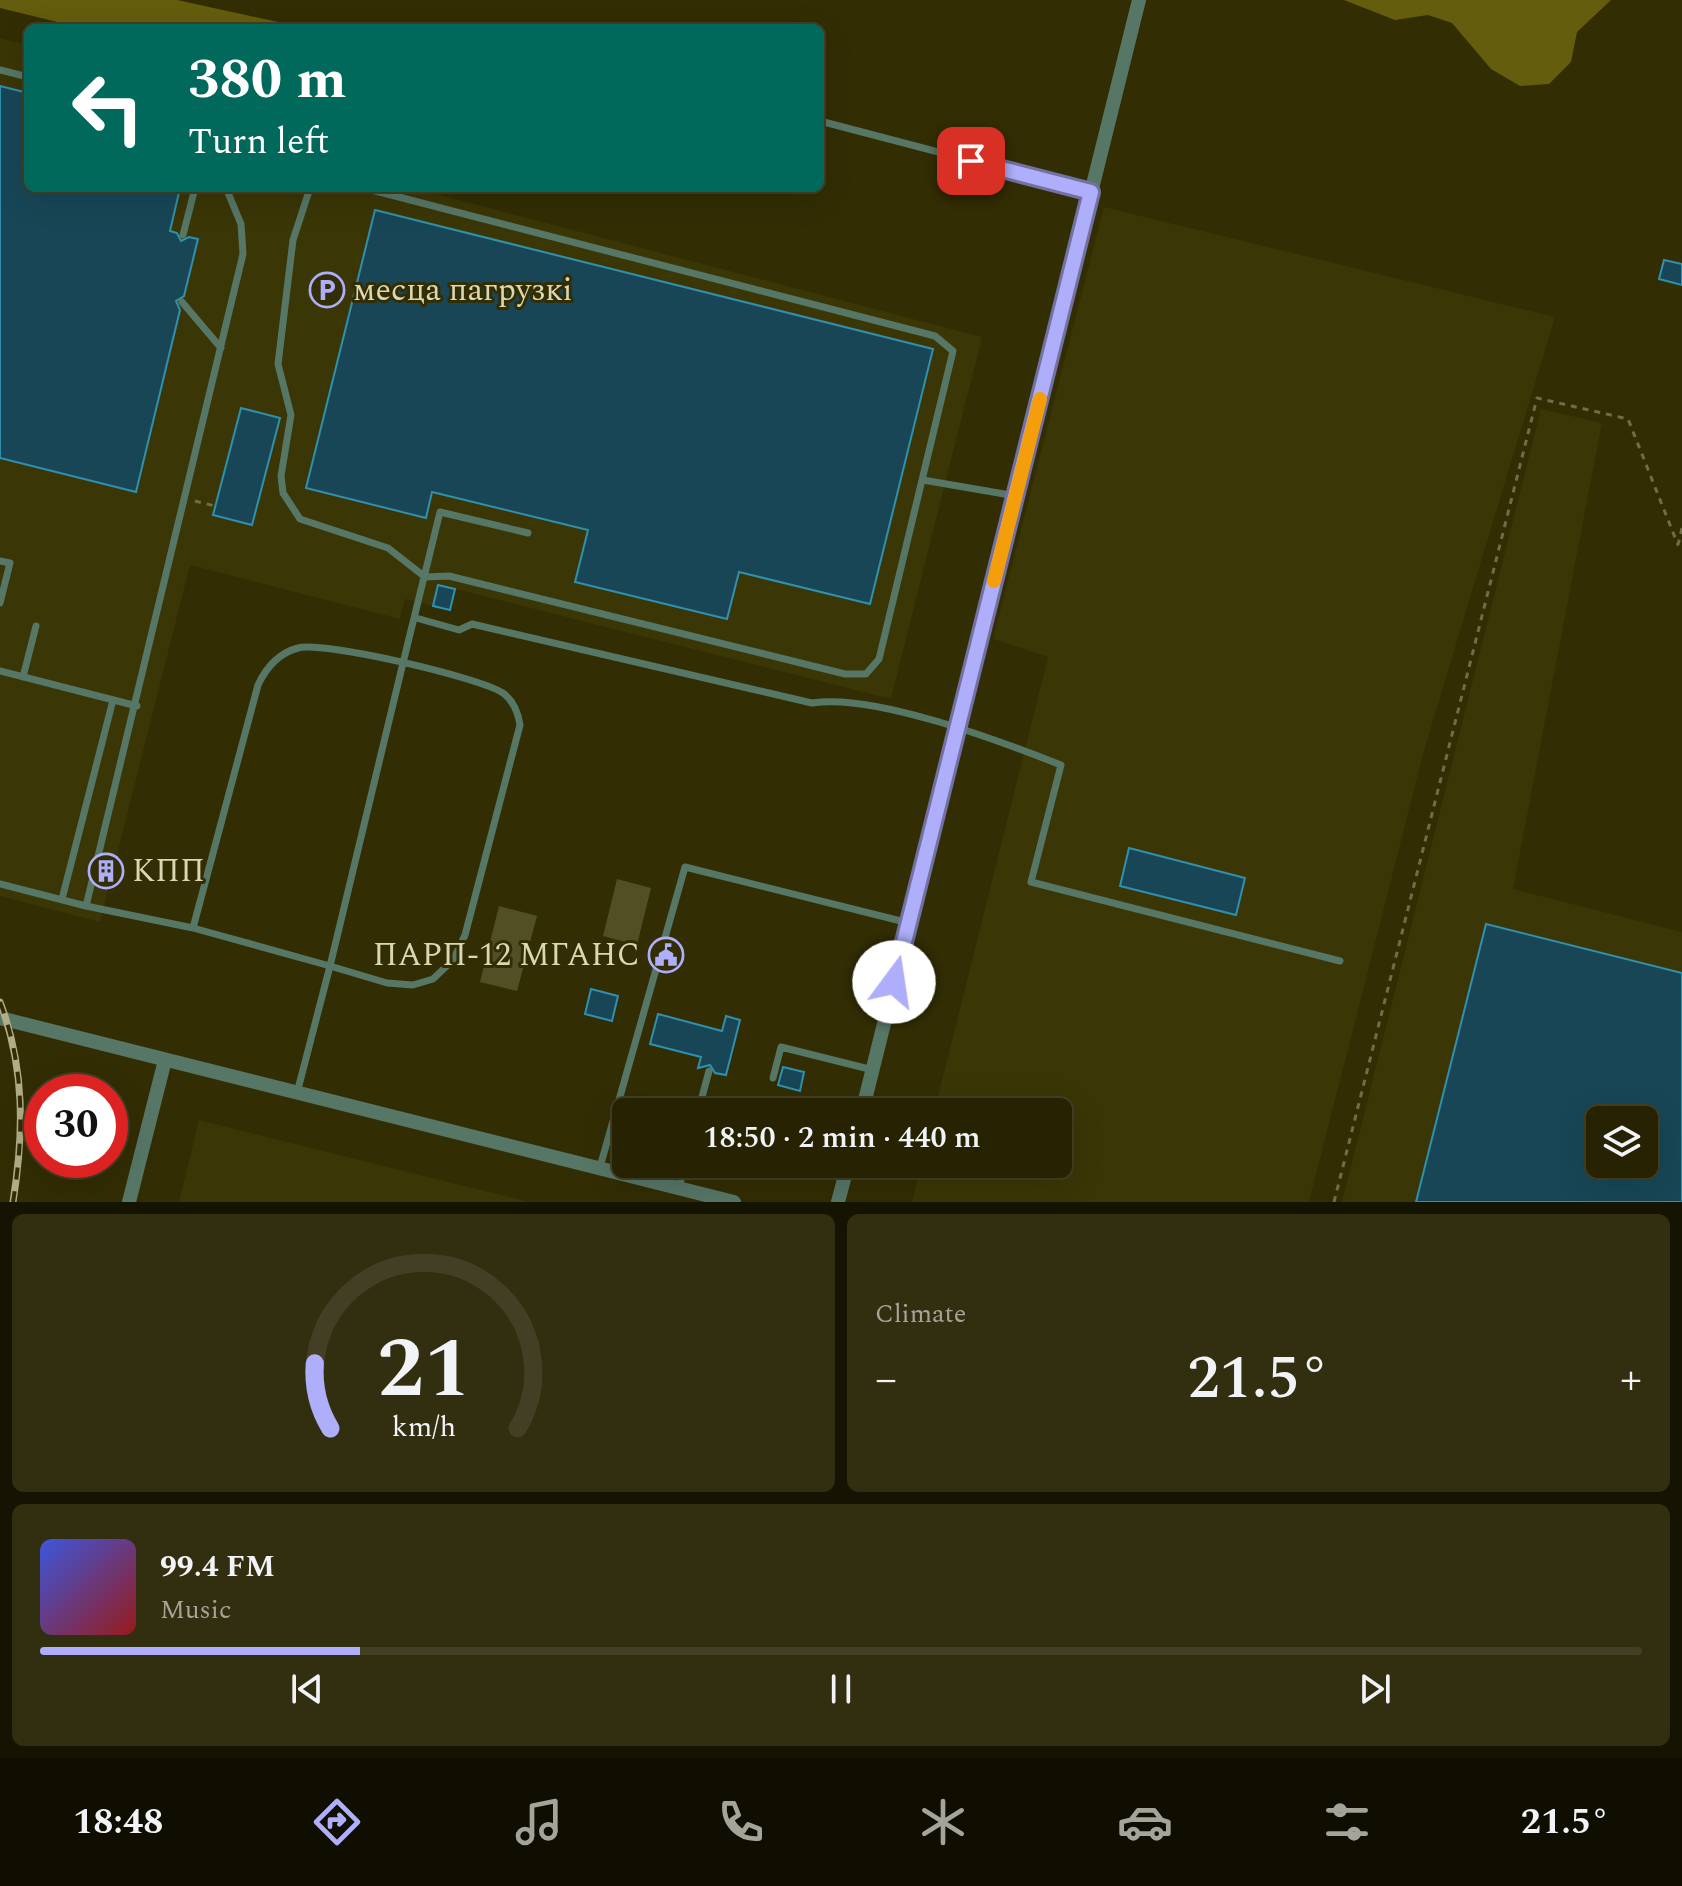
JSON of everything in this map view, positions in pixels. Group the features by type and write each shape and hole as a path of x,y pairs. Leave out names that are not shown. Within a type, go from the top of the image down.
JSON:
{"street":[{"path":"866,1098 1139,0"},
{"path":"0,1018 734,1202"},
{"path":"129,1202 165,1060"},
{"path":"838,1202 844,1178"}],"lane":[{"path":"0,70 24,76"},
{"path":"824,122 1091,192"},
{"path":"183,235 194,192"},
{"path":"86,906 137,706 243,254 241,224 228,192"},
{"path":"309,192 293,240 278,364 291,415 281,476 283,493 300,519 388,548 425,577 449,576 845,674 866,674 879,659 954,357 950,344 379,192"},
{"path":"182,302 221,348"},
{"path":"923,480 1016,496"},
{"path":"297,1093 440,512 528,533"},
{"path":"0,561 10,563 0,603"},
{"path":"416,618 459,630 472,624 812,703 839,699 957,728 1061,765 1031,882 1340,961"},
{"path":"23,677 36,626"},
{"path":"0,884 193,928 368,979 407,986 433,979 453,960 465,935 520,725 512,702 500,691 403,663 309,646 292,650 268,668 258,685 193,928"},
{"path":"0,671 137,706"},
{"path":"62,899 113,700"},
{"path":"600,1167 685,867 909,923"},
{"path":"773,1078 781,1047 873,1070"},
{"path":"702,1098 709,1071"},
{"path":"679,1188 682,1178"}],"path":[{"path":"1334,1202 1537,398 1628,419 1680,547"},
{"path":"205,503 215,506"},
{"path":"1680,547 1682,528"}],"shaded area":[{"path":"0,0 177,0 288,24 66,24 0,8"},
{"path":"1344,0 1611,0 1577,32 1571,62 1549,84 1520,86 1491,69 1452,23 1428,15 1395,20"},
{"path":"0,38 24,44 24,192 427,192 982,337 891,699 456,589 450,610 405,599 400,619 190,565 100,922 0,896"},
{"path":"1104,207 1555,317 1425,747 1309,1202 912,1202 918,1178 1072,1178 1072,1098 938,1098 1048,657 993,639"},
{"path":"1541,409 1602,423 1513,889 1682,932 1682,1202 1342,1202"},
{"path":"617,879 651,888 637,945 603,936"},
{"path":"499,906 537,916 517,991 480,982"},
{"path":"199,1120 529,1202 179,1202"}],"building":[{"path":"0,86 24,92 24,192 179,192 170,231 177,233 181,241 189,237 198,239 184,296 176,301 180,310 136,492 0,458"},
{"path":"375,210 933,349 870,604 739,572 727,619 575,582 588,530 432,492 426,518 306,488"},
{"path":"1664,260 1682,264 1682,285 1659,279"},
{"path":"241,408 280,418 252,525 213,515"},
{"path":"438,585 455,589 450,610 433,606"},
{"path":"1129,848 1245,878 1236,915 1120,886"},
{"name":"КПП","path":"105,854 117,857 109,888 98,885"},
{"path":"1486,924 1682,973 1682,1202 1416,1202"},
{"path":"591,989 618,996 612,1021 585,1014"},
{"path":"658,1014 722,1031 726,1016 740,1020 726,1075 715,1073 710,1065 698,1068 701,1057 650,1044"},
{"path":"783,1067 804,1072 800,1091 778,1085"}],"railway":[{"path":"0,1002 14,1051 20,1101 19,1151 13,1202"}],"slow traffic":[{"path":"994,581 1040,399"}],"place":[{"name":"месца пагрузкі","path":"327,290"},
{"name":"КПП","path":"106,871"},
{"name":"ПАРП-12 МГАНС","path":"666,955"}],"route":[{"path":"894,982 1091,192 971,161"}]}
